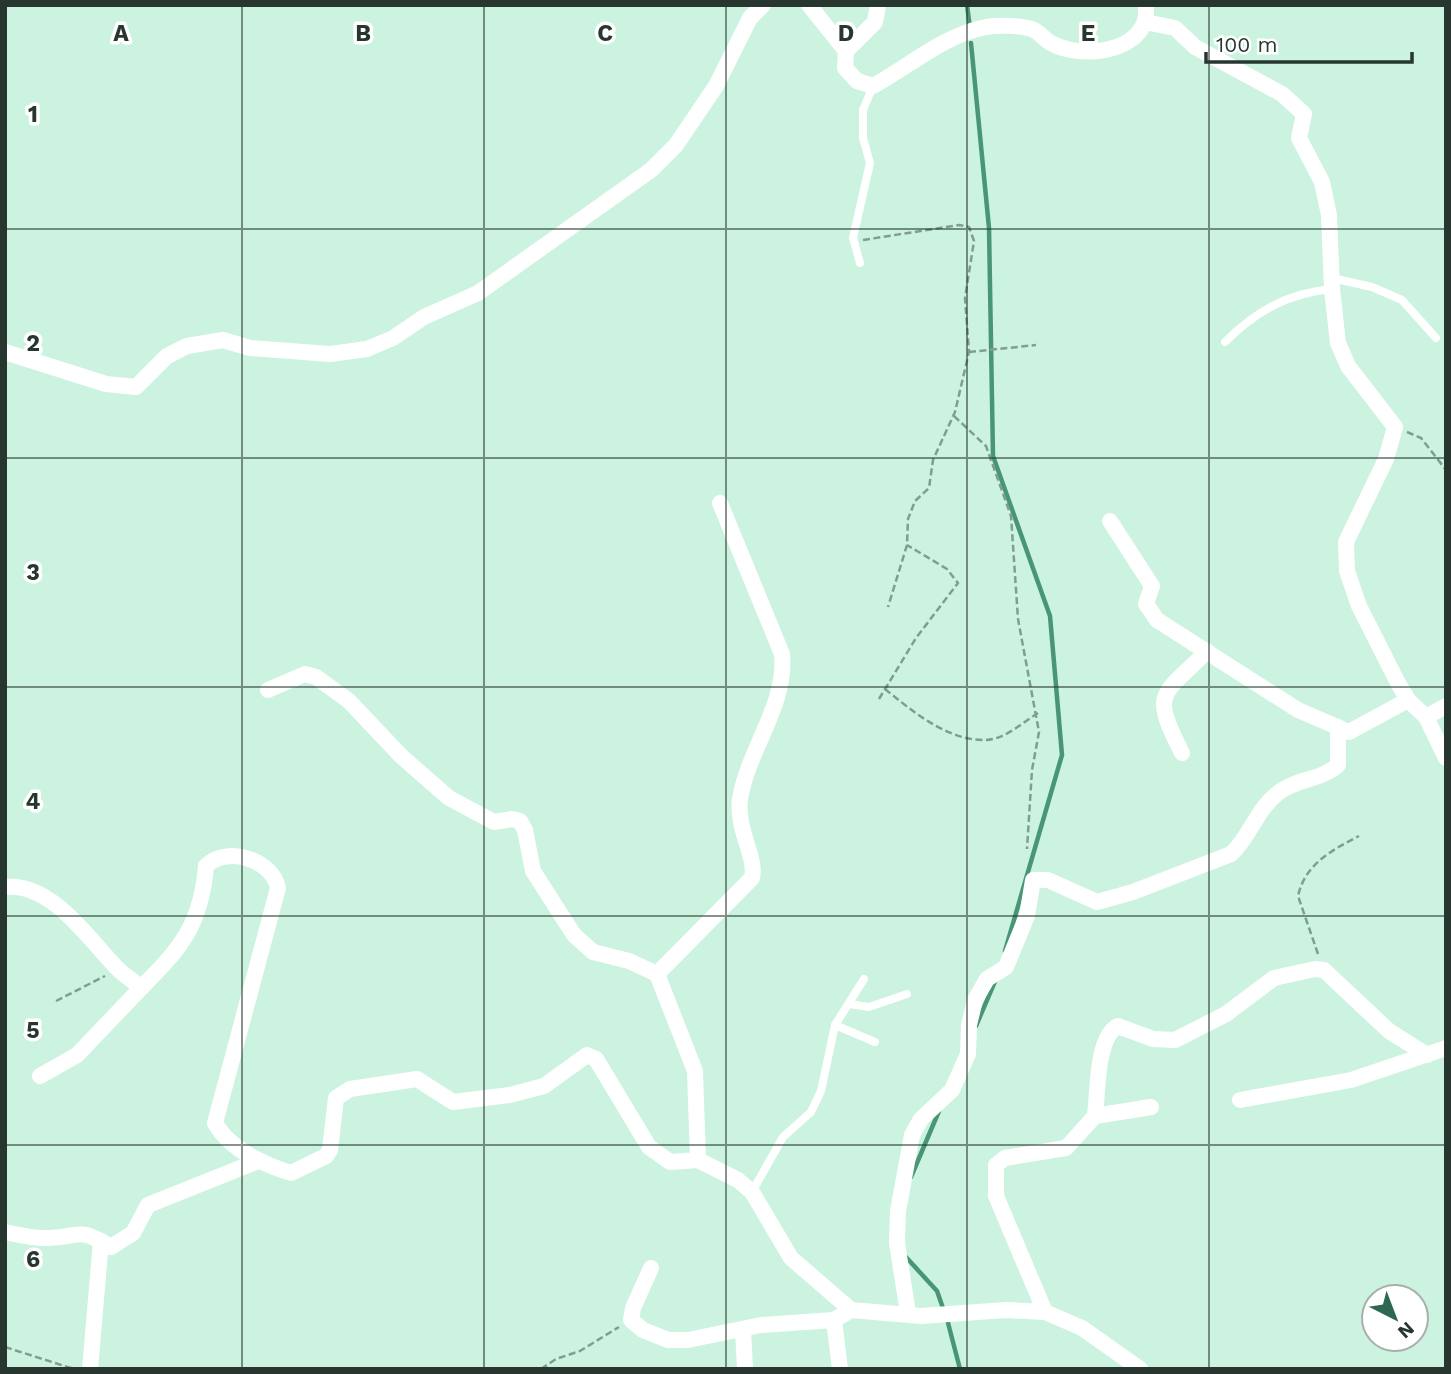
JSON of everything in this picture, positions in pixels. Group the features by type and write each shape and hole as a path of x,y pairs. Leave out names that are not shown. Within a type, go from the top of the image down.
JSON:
{"street":[{"path":"5,352 106,384 136,387 167,356 187,346 223,341 250,348 331,354 367,349 393,338 424,317 478,293 650,170 676,145 710,96 750,18 763,5"},
{"path":"809,5 846,51"},
{"path":"878,5 875,22 846,51 845,68 857,81 873,86 910,66 936,46 986,27 1034,30 1051,44 1071,50 1104,51 1129,41 1145,13 1175,27 1195,47 1282,94 1304,114 1299,138 1322,182 1329,215 1338,343 1348,366 1395,427 1386,459 1346,542 1347,570 1359,606 1408,700 1426,717 1446,758"},
{"path":"657,974 752,878 754,870 740,827 740,798 784,676 782,654 720,503"},
{"path":"1110,521 1152,586 1146,604 1150,612 1185,640 1207,651 1298,710 1349,732 1408,700"},
{"path":"1182,752 1165,719 1162,704 1165,693 1207,651"},
{"path":"268,690 304,674 316,677 349,701 386,741 449,798 494,822 512,819 520,821 533,871 574,935 593,952 629,961 657,974 695,1071 698,1160"},
{"path":"1426,717 1446,706"},
{"path":"914,1314 897,1243 898,1211 912,1135 921,1119 952,1090 968,1054 969,1026 975,1000 987,979 1006,967 1027,916 1033,880 1048,880 1097,902 1133,892 1231,854 1239,847 1260,809 1280,790 1332,771 1339,765 1338,727"},
{"path":"40,1076 77,1055 99,1035 191,931 199,910 206,866 210,862 232,856 271,870 278,888 215,1124 226,1138 258,1161 291,1173 326,1156 330,1150 336,1098 350,1090 417,1079 453,1102 510,1095 544,1086 587,1055 596,1059 649,1147 670,1162 698,1160 738,1180 752,1192 791,1258 851,1310"},
{"path":"5,887 18,886 43,897 91,936 116,967 141,988"},
{"path":"1045,1312 996,1196 994,1170 1005,1158 1066,1148 1096,1116 1104,1041 1112,1029 1118,1026 1153,1039 1175,1040 1226,1014 1274,978 1315,969 1324,970 1389,1031 1427,1055"},
{"path":"1240,1100 1352,1080 1446,1048"},
{"path":"1096,1116 1151,1107"},
{"path":"5,1232 50,1238 79,1232 111,1247 134,1233 148,1205 258,1161"},
{"path":"90,1369 101,1241"},
{"path":"651,1268 631,1320 643,1330 667,1339 688,1340 719,1331 743,1330 761,1325 834,1321 851,1310 970,1315 1006,1310 1045,1312 1082,1328 1140,1369"},
{"path":"834,1321 840,1369"},
{"path":"743,1330 745,1369"}],"lane":[{"path":"860,263 853,238 870,163 863,138 863,110 873,86"},
{"path":"1225,342 1261,310 1332,284 1372,287 1402,300 1436,338"},
{"path":"752,1192 783,1138 811,1112 821,1091 835,1025 864,979"},
{"path":"849,1004 869,1007 906,995"},
{"path":"835,1025 875,1041"}],"path":[{"path":"853,238 870,241 959,225 969,227 974,241 966,279 969,352 954,416 933,460 929,488 915,501 908,519 907,545 888,607"},
{"path":"969,352 1035,345"},
{"path":"954,416 986,446 1011,516 1018,619 1030,692 1038,713 1040,732 1032,770 1027,849"},
{"path":"1395,427 1421,438 1446,470"},
{"path":"878,699 916,638 958,583 947,569 907,545"},
{"path":"885,689 934,724 985,740 1003,736 1038,713"},
{"path":"1324,970 1298,896 1300,888 1308,871 1331,851 1359,836"},
{"path":"56,1001 93,984 116,967"},
{"path":"541,1369 580,1352 631,1320"},
{"path":"5,1348 74,1369"}],"waterway":[{"path":"967,5 970,28"},
{"path":"971,43 989,228 993,456 1050,616 1062,755 1005,951"},
{"path":"976,1026 996,979"},
{"path":"911,1177 939,1111"},
{"path":"905,1256 937,1291 944,1311"},
{"path":"947,1319 960,1369"}]}
